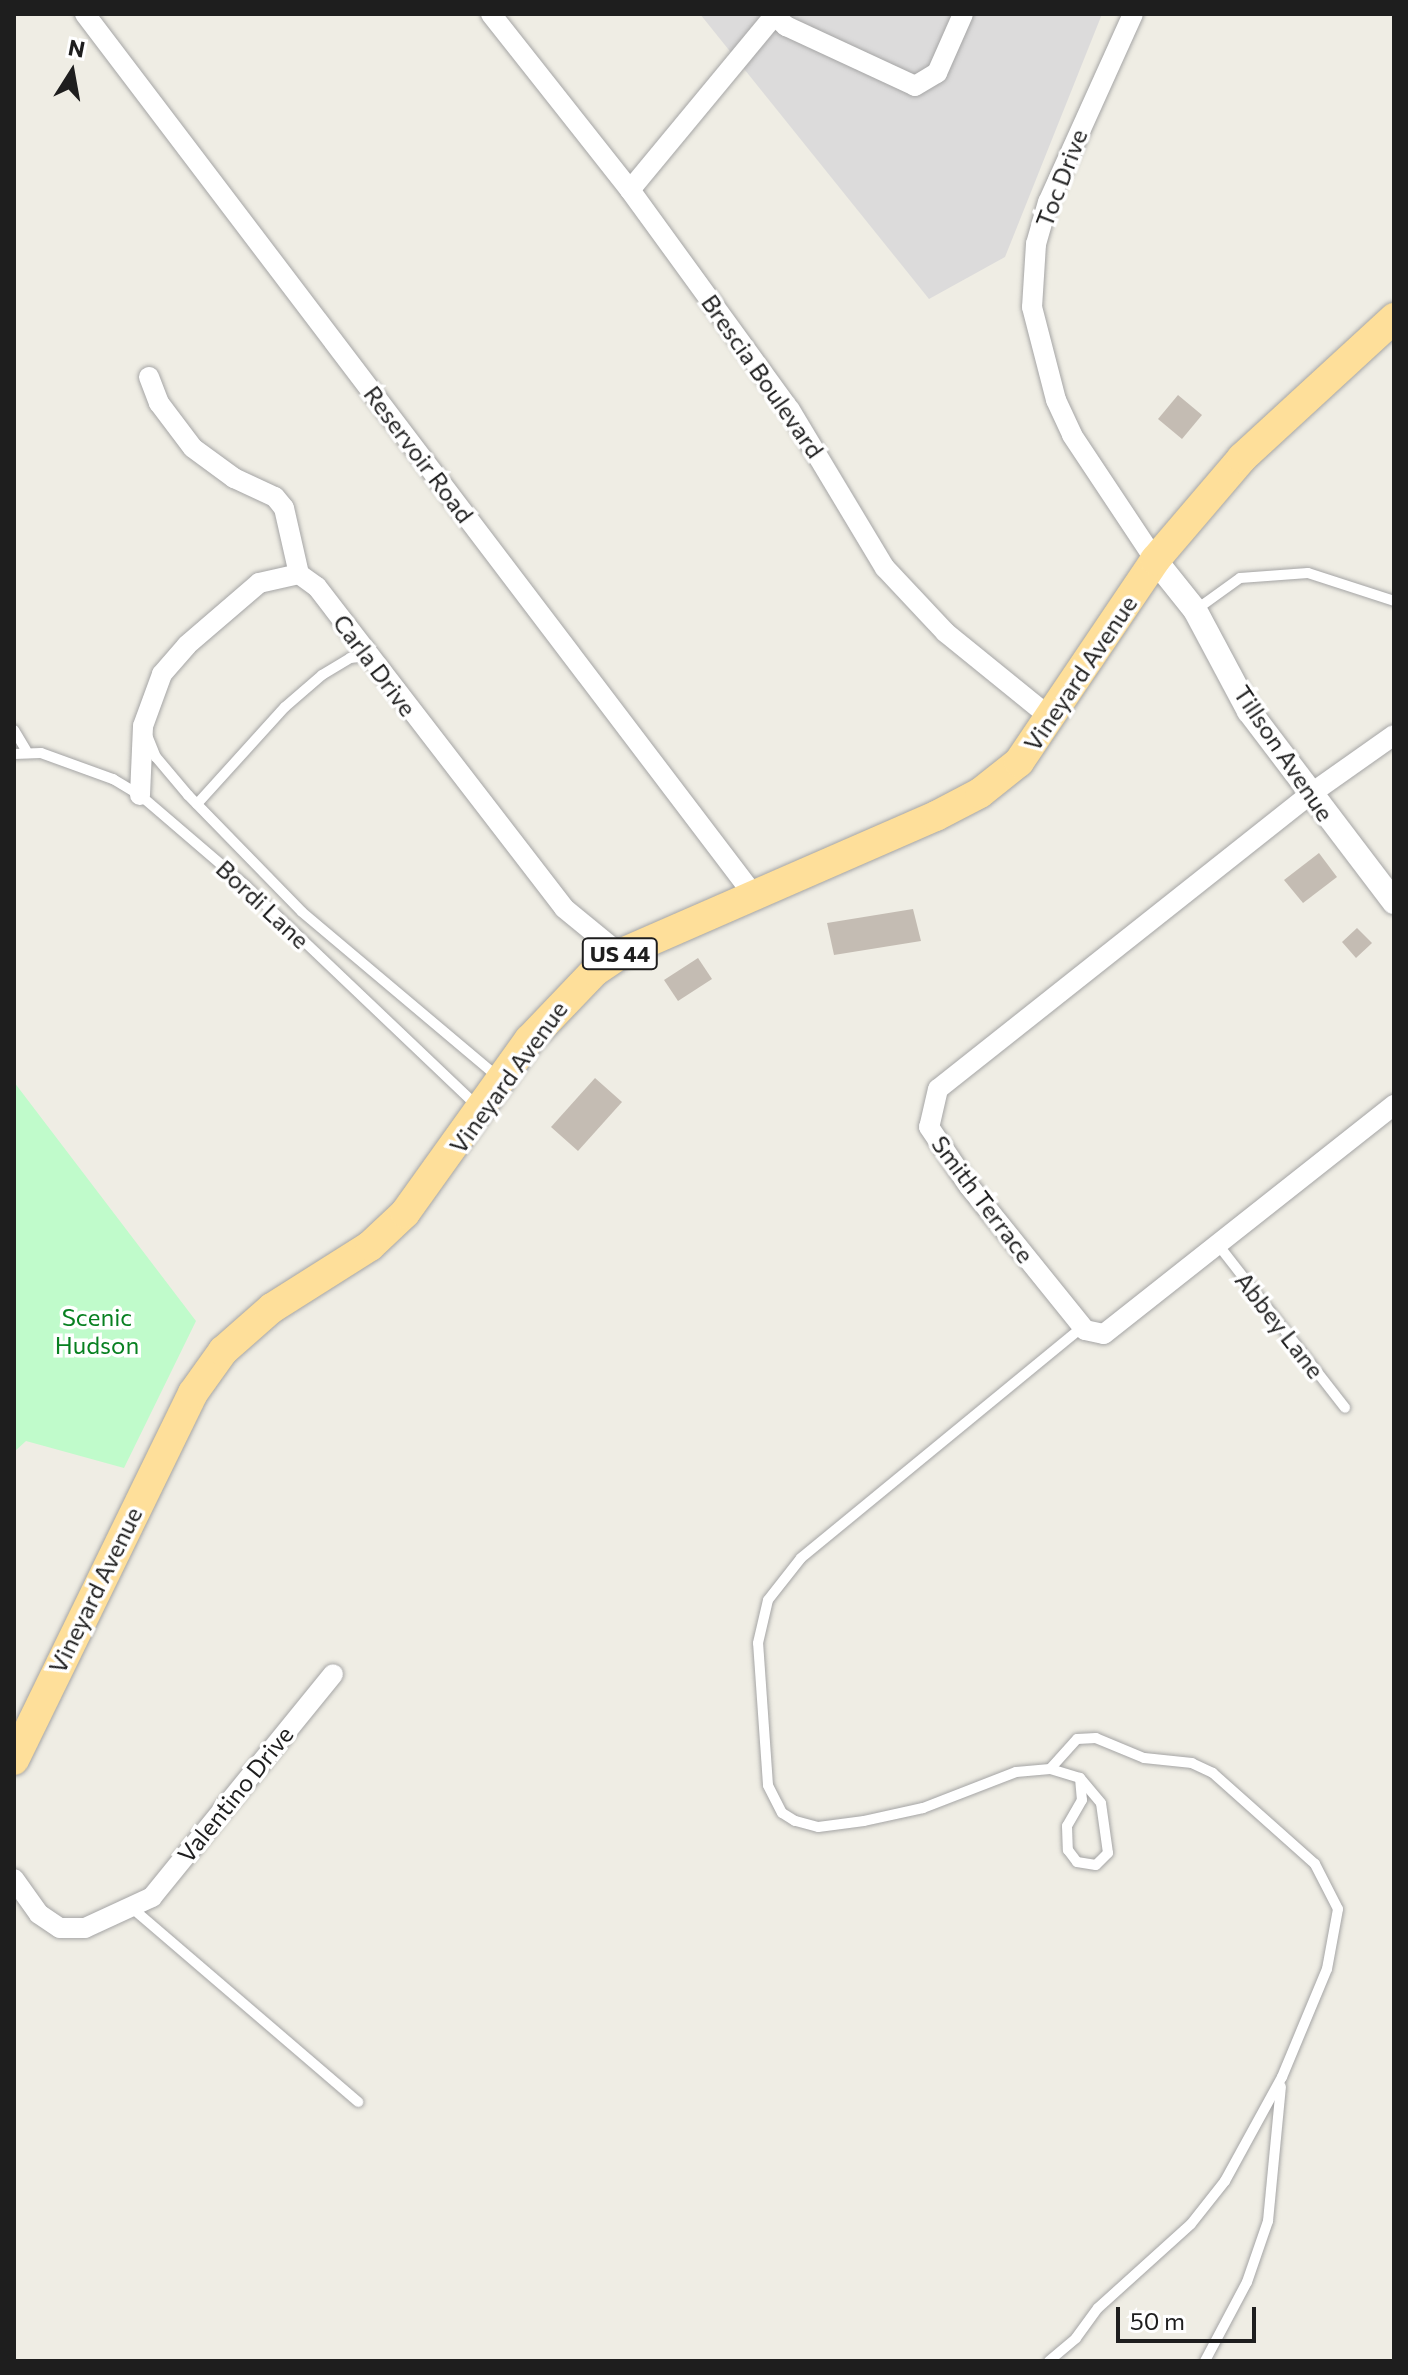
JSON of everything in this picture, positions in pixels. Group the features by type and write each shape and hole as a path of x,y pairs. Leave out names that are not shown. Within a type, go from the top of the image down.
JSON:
{"main road":[{"name":"Vineyard Avenue","path":"14,1760 201,1382 251,1324 370,1246 405,1213 560,1002 620,954 980,793 1019,762 1052,719 1155,560 1242,458 1394,318"}],"street":[{"name":"Reservoir Road","path":"85,14 753,894"},
{"name":"Brescia Boulevard","path":"491,14 630,190 790,410 885,568 945,632 1052,719"},
{"path":"630,190 774,15 786,26 915,86 937,73 963,14"},
{"name":"Toc Drive","path":"1133,14 1048,202 1036,244 1032,307 1036,336 1067,423 1155,560"},
{"path":"140,795 143,726 162,674 187,645 259,583 299,574 284,508 275,497 234,478 193,448 167,415 149,377"},
{"name":"Tillson Avenue","path":"1155,560 1195,610 1249,711 1309,795 1394,902"},
{"name":"Carla Drive","path":"299,574 317,587 564,908 620,954"},
{"path":"1309,795 1394,735"},
{"name":"Smith Terrace","path":"1082,1327 934,1138 929,1127 932,1098 991,1045 1309,795"},
{"path":"1082,1327 1104,1334 1215,1241 1394,1105"},
{"name":"Valentino Drive","path":"14,1879 39,1914 60,1928 85,1928 152,1897 333,1674"}],"lane":[{"path":"1195,610 1240,578 1308,573 1394,601"},
{"path":"197,804 285,707 332,669 350,658 368,656"},
{"path":"143,726 156,757 302,912 502,1079"},
{"path":"14,730 26,750 14,754"},
{"name":"Bordi Lane","path":"14,744 113,779 140,795 246,886 482,1110"},
{"name":"Abbey Lane","path":"1215,1241 1345,1408"},
{"path":"1080,1778 1082,1800 1067,1826 1068,1850 1077,1862 1096,1865 1108,1853 1108,1829 1101,1803 1080,1778 1050,1769 1016,1772 923,1808 864,1821 818,1827 795,1821 782,1813 768,1785 758,1643 768,1600 801,1558 1082,1327"},
{"path":"1049,2361 1076,2338 1098,2308 1191,2224 1225,2181 1282,2077 1338,1929 1338,1909 1315,1864 1213,1773 1192,1763 1144,1758 1096,1738 1077,1739 1050,1769"},
{"path":"132,1908 358,2102"},
{"path":"1205,2361 1247,2282 1268,2221 1282,2077"}],"shaded area":[{"path":"700,14 1102,14 1005,257 929,299"}],"green space":[{"name":"Scenic Hudson","path":"14,1082 196,1321 124,1468 26,1441 14,1452"}],"building":[{"path":"1178,395 1202,415 1182,439 1158,419"},
{"path":"1319,853 1337,877 1303,903 1284,880"},
{"path":"913,909 921,941 834,955 827,923"},
{"path":"1357,928 1372,943 1356,958 1342,942"},
{"path":"698,958 712,979 678,1001 664,980"},
{"path":"595,1078 622,1102 578,1151 551,1127"}]}
